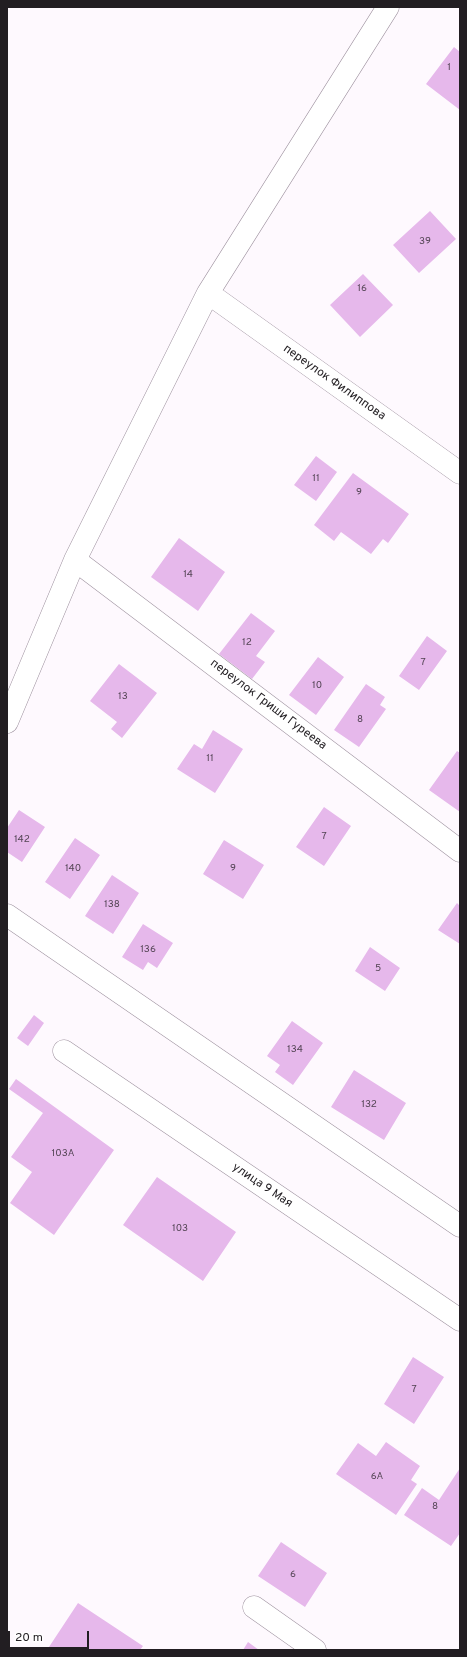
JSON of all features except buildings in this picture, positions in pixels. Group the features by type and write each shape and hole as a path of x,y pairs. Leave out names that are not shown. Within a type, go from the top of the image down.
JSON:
{"street":[{"path":"7,722 76,560 208,293 388,7"},
{"name":"переулок Филиппова","path":"208,293 460,473"},
{"name":"переулок Гриши Гуреева","path":"76,560 460,851"},
{"path":"7,915 460,1226"},
{"name":"улица 9 Мая","path":"64,1051 460,1320"},
{"path":"254,1607 315,1650"}]}
